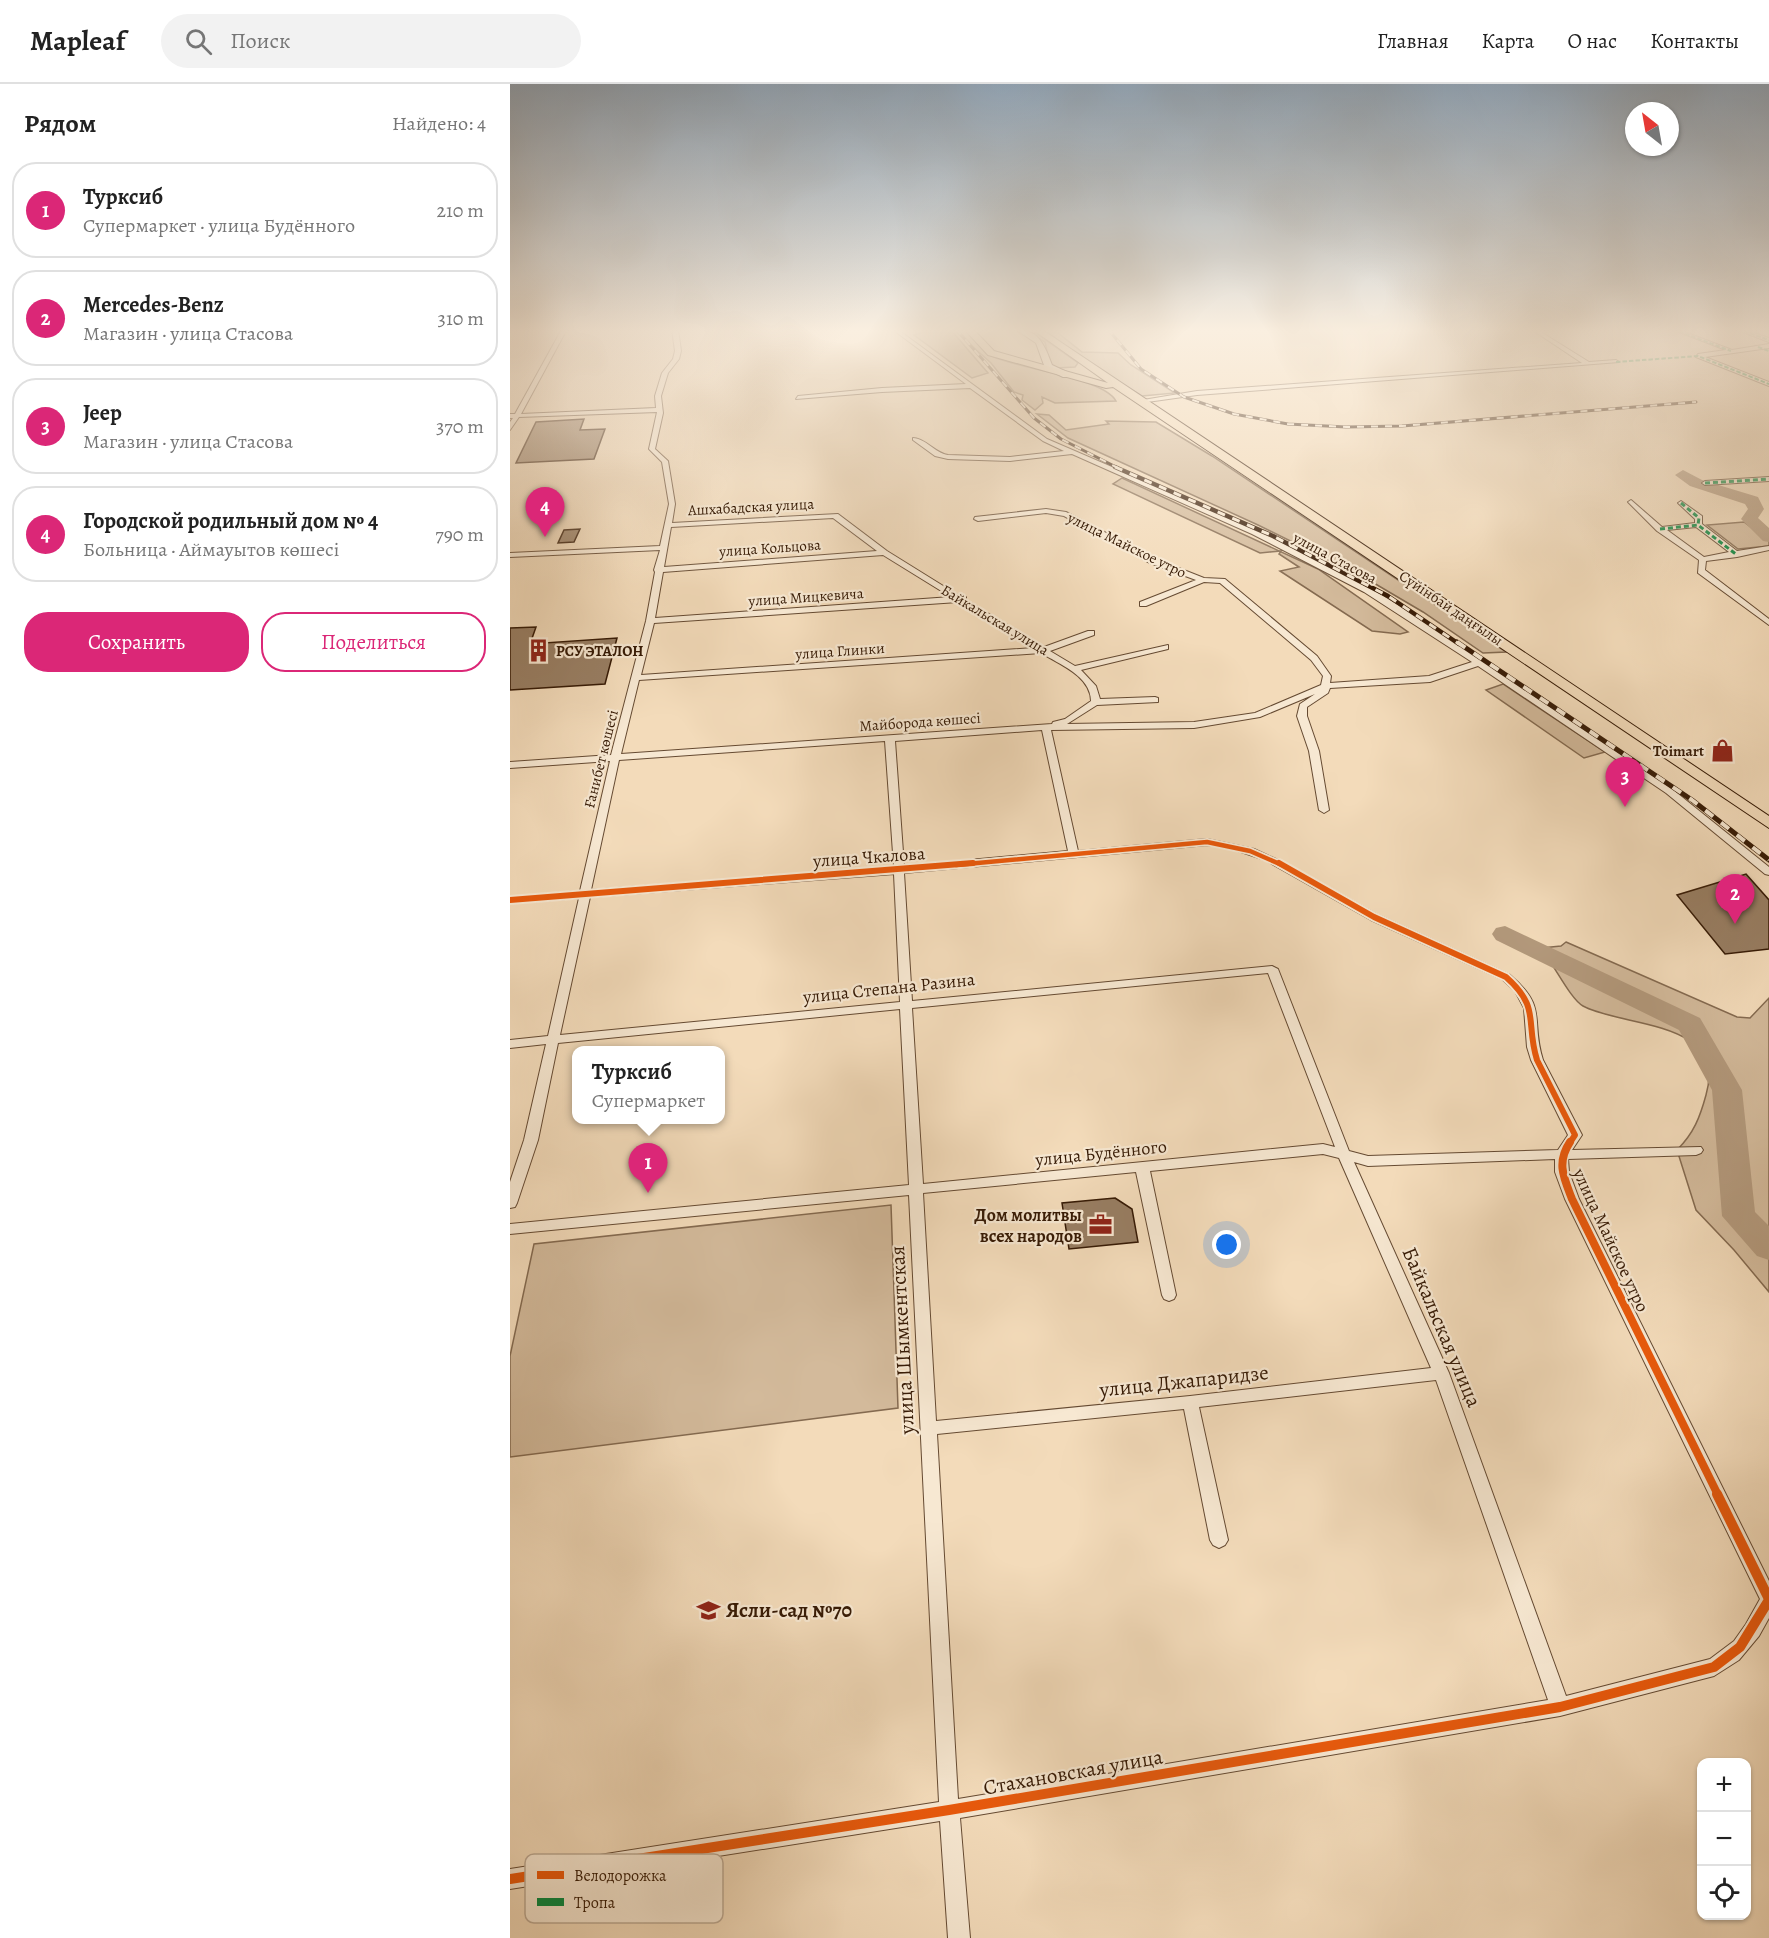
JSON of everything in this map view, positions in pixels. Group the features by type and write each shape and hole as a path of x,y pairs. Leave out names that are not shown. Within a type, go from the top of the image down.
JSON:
{"main road":[{"name":"Сүйінбай даңғылы","path":"1161,416 1643,736 1769,823"}],"street":[{"path":"510,428 513,416"},
{"name":"Ғанибет көшесі","path":"510,1203 531,1140 615,758 650,621 672,504 665,461 652,449 659,416"},
{"name":"улица Стасова","path":"1011,416 1045,440 1182,498 1301,554 1366,590 1669,791 1769,872"},
{"path":"915,439 937,455 948,457 1010,459 1073,452"},
{"path":"1705,483 1769,479"},
{"path":"1631,502 1660,530 1702,559 1769,548"},
{"path":"1681,503 1699,518 1698,525"},
{"name":"улица Майское утро","path":"978,519 1046,511 1066,514 1153,561 1203,580 1222,581 1314,658 1327,676 1326,686"},
{"name":"Ашхабадская улица","path":"668,525 835,516"},
{"name":"Байкальская улица","path":"835,516 884,553 963,599 1074,669 1092,686 1096,695 1095,702"},
{"path":"1660,530 1698,525 1737,555"},
{"path":"510,555 663,548"},
{"name":"улица Кольцова","path":"658,570 884,553"},
{"path":"1702,559 1701,571 1769,623"},
{"path":"1143,604 1203,580"},
{"name":"улица Мицкевича","path":"650,621 963,599"},
{"name":"улица Глинки","path":"637,678 1045,650 1090,633"},
{"path":"1074,669 1165,647"},
{"name":"Майборода көшесі","path":"510,765 1046,727 1194,725 1257,715 1326,686 1430,678 1479,663"},
{"path":"1324,810 1314,751 1302,716 1303,706 1325,691 1326,686"},
{"path":"1074,855 1046,727 1068,721 1095,702 1155,700"},
{"name":"улица Шымкентская","path":"890,739 899,870 904,1004 917,1189 949,1810 959,1938"},
{"name":"улица Чкалова","path":"510,900 899,870 1074,855 1167,844 1231,844"},
{"name":"улица Майское утро","path":"1231,844 1294,869 1354,906 1506,977 1521,989 1530,1002 1536,1058 1575,1135 1560,1155 1560,1168 1572,1199 1769,1600 1746,1642 1732,1657 1714,1667 1640,1687"},
{"name":"Байкальская улица","path":"1272,969 1343,1152 1441,1373 1560,1707"},
{"name":"улица Степана Разина","path":"510,1044 1272,969"},
{"name":"улица Будённого","path":"510,1230 1323,1149 1343,1152 1368,1161 1696,1150"},
{"path":"1142,1167 1169,1295"},
{"name":"улица Джапаридзе","path":"930,1428 1190,1402 1441,1373"},
{"path":"1190,1402 1219,1540"},
{"name":"Стахановская улица","path":"669,1854 949,1810 1560,1707 1640,1687"},
{"name":"Стахановская улица","path":"510,1879 525,1877"}],"shaded area":[{"path":"1039,416 1050,416 1066,430 1109,424 1106,421 1156,422 1212,456 1506,652 1483,653 1423,612 1367,579 1258,525 1068,438"},
{"path":"1122,478 1280,551 1260,553 1113,484"},
{"path":"1744,522 1769,541 1769,546 1738,549 1707,525"},
{"path":"1281,552 1318,569 1408,632 1400,634 1372,631 1280,571 1299,567 1279,554"},
{"path":"1503,684 1605,752 1584,758 1486,690"},
{"path":"1566,942 1737,1017 1750,1018 1769,998 1769,1292 1696,1210 1677,1150 1696,1124 1706,1095 1709,1070 1702,1052 1688,1039 1668,1030 1601,1013 1578,1002 1540,948 1561,946"},
{"path":"891,1205 898,1408 510,1457 510,1356 534,1244"}],"building":[{"path":"584,419 580,430 605,429 594,459 516,463 536,422"},
{"path":"580,529 574,542 558,543 564,530"},
{"path":"536,627 530,644 617,638 605,684 510,690 510,628"},
{"path":"1746,874 1769,900 1769,949 1725,954 1677,895"},
{"name":"Дом молитвы всех народов","path":"1115,1198 1132,1209 1138,1242 1069,1249 1062,1203"}],"waterway":[{"path":"1683,475 1696,483 1752,501 1756,509 1749,519 1769,537"},
{"path":"1505,934 1690,1024 1727,1090 1739,1216 1769,1247"}],"railway":[{"path":"1032,416 1061,439 1118,468"},
{"path":"1242,416 1288,424 1346,427 1402,426 1530,416"},
{"path":"1115,467 1273,536 1388,596 1459,644"},
{"path":"1457,642 1692,800 1769,860"}],"marked path":[{"path":"1705,483 1769,479"},
{"path":"1681,503 1699,518 1698,525"},
{"path":"1660,529 1698,525 1737,555"}],"cycle path":[{"path":"510,900 899,870 1207,842 1230,845 1268,858 1374,917 1506,977 1519,988 1526,998 1532,1017 1533,1047 1537,1060 1575,1135 1561,1160 1564,1180 1572,1199 1769,1599"},
{"path":"669,1854 949,1810 1560,1707 1714,1667 1733,1654 1747,1639 1769,1600"},
{"path":"510,1879 525,1877"}],"place":[{"name":"Городской родильный дом № 4","path":"545,537"},
{"name":"РСУ ЭТАЛОН","path":"538,651"},
{"name":"Toimart","path":"1722,751"},
{"name":"Jeep","path":"1625,807"},
{"name":"Mercedes-Benz","path":"1735,924"},
{"name":"Турксиб","path":"648,1193"},
{"name":"Дом молитвы всех народов","path":"1100,1225"},
{"name":"Ясли-сад №70","path":"708,1610"}]}
